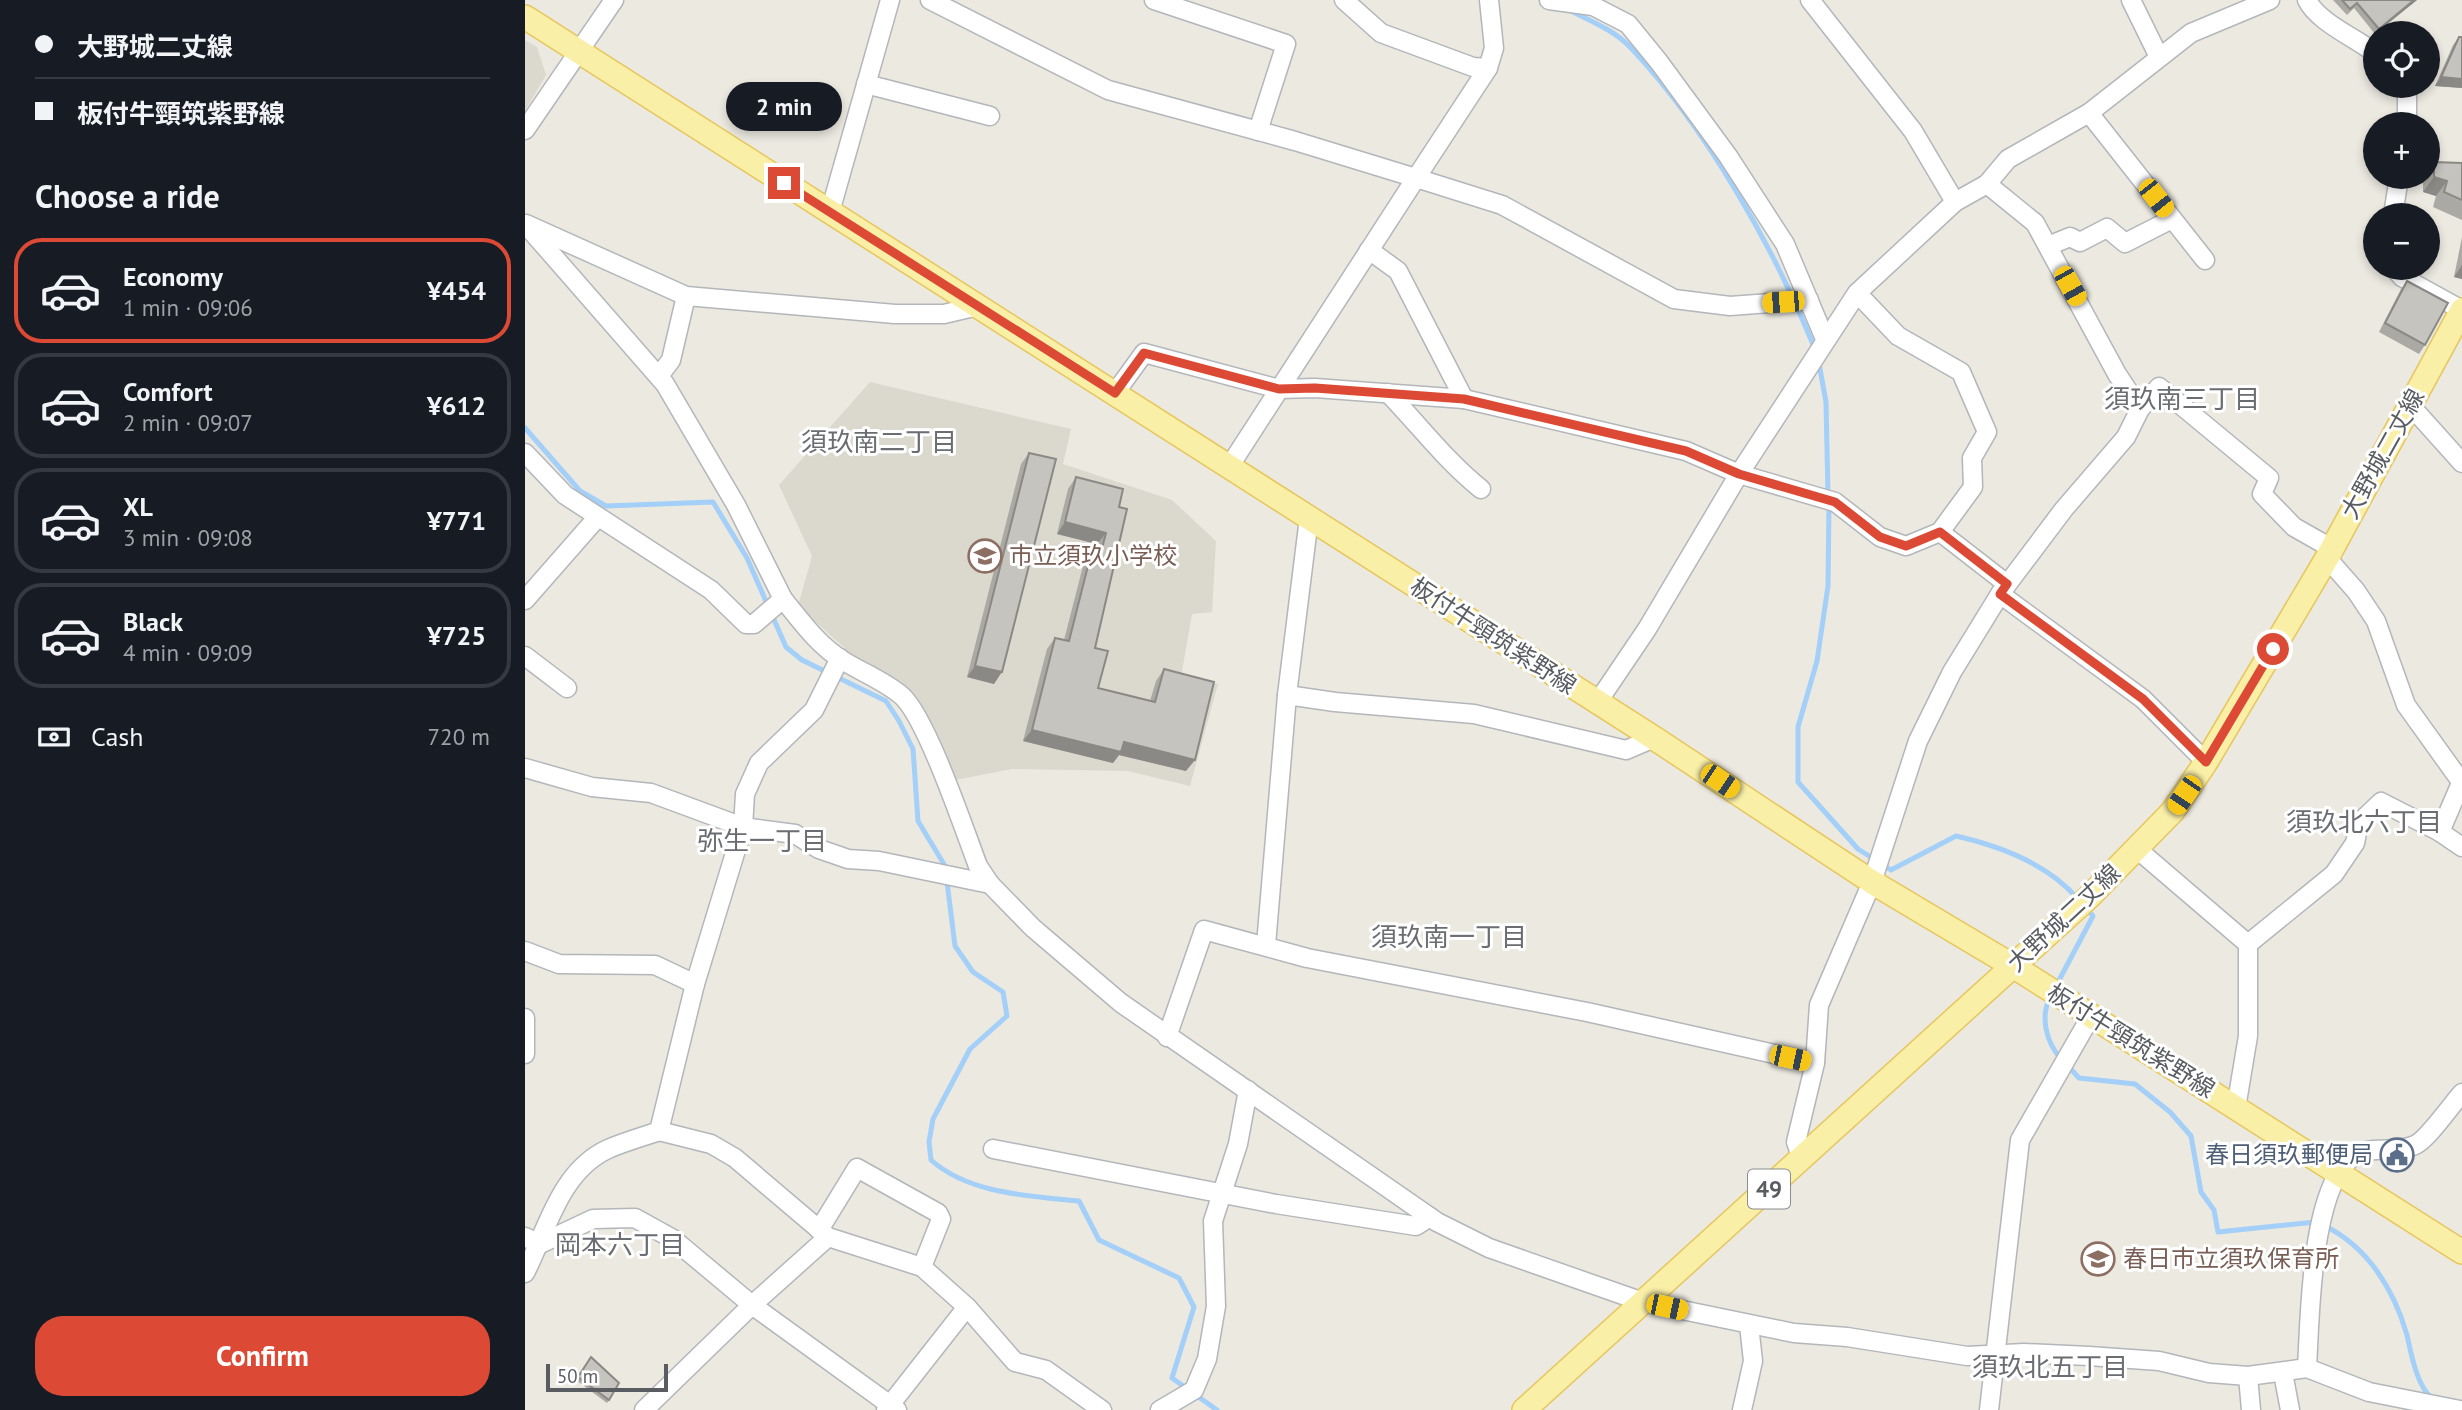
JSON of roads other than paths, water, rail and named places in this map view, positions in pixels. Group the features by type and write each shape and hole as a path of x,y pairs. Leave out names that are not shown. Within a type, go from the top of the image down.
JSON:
{"main road":[{"name":"板付牛頸筑紫野線","path":"525,17 1654,738 1872,882 2013,966 2462,1252"},
{"name":"大野城二丈線","path":"1524,1410 2013,966 2137,849 2173,811 2206,762 2329,553 2462,310"}],"street":[{"path":"525,130 614,0"},
{"path":"829,212 890,0"},
{"path":"930,0 1108,90 1258,131 1502,205 1674,299 1730,306 1809,300"},
{"path":"1154,0 1286,44 1258,131"},
{"path":"1344,0 1381,33 1473,67 1488,68"},
{"path":"1229,467 1488,68 1495,48 1489,0"},
{"path":"1549,0 1593,6 1628,24 1728,156 1785,244 1825,339"},
{"path":"1810,0 1913,131 1955,202"},
{"path":"2131,0 2159,57"},
{"path":"1597,703 1647,629 1739,474 1857,293 1955,202 1987,184 2008,159 2089,113 2191,33 2270,0"},
{"path":"2307,0 2325,22 2349,33 2363,44"},
{"path":"866,84 990,116"},
{"path":"2089,113 2205,260"},
{"path":"1987,184 2035,223 2117,374 2140,410"},
{"path":"2048,246 2070,237 2080,242 2107,228 2125,243 2172,219"},
{"path":"525,224 686,296 895,314 944,314 978,306"},
{"path":"525,224 659,376 730,494 768,564 778,603 814,638 840,658 901,696 914,711 978,866 990,884 1033,928 1121,1003 1430,1217 1489,1248 1643,1302 1749,1325 1967,1356 2037,1354 2158,1361 2209,1373 2248,1376 2307,1368 2369,1392 2460,1410"},
{"path":"1369,250 1398,271 1464,399"},
{"path":"2407,280 2462,310"},
{"path":"1115,393 1144,353 1279,389 1315,388 1464,399 1686,451 1739,474 1835,502 1880,537 1906,546 1940,532 1973,487 1972,458 1987,432 1961,372 1898,336 1857,293"},
{"path":"659,376 671,360 686,296"},
{"path":"1802,1159 1796,1142 1815,1063 1819,1005 1872,882 1918,741 1952,672 2003,589 2064,509 2126,437 2140,410 2159,387 2269,478 2262,494 2294,527 2329,553 2376,621 2406,705 2462,783 2440,832"},
{"path":"1388,393 1438,444 1454,467 1481,489"},
{"path":"2410,405 2462,463"},
{"path":"527,459 565,495 596,519 711,590 746,624 754,624 778,603"},
{"path":"1266,945 1287,695 1309,518"},
{"path":"525,600 596,519"},
{"path":"1940,532 2003,589 2143,699 2206,762"},
{"path":"525,656 567,688"},
{"path":"659,1131 695,984 743,827 745,794 759,764 814,710 840,658"},
{"path":"1287,695 1335,702 1474,714 1626,750 1654,738"},
{"path":"525,768 592,787 651,793 743,827 795,834 819,849 848,859 879,861 990,884"},
{"path":"2248,944 2334,874 2355,843 2358,823 2381,802 2440,832 2462,848"},
{"path":"2137,849 2248,944 2248,1036 2236,1108"},
{"path":"1167,1037 1204,930 1307,958 1587,1012 1815,1063"},
{"path":"525,951 559,964 655,965 695,984"},
{"path":"1989,1410 2020,1140 2091,1016"},
{"path":"525,1018 525,1054"},
{"path":"1172,1407 1194,1390 1207,1359 1216,1306 1213,1221 1238,1144 1248,1090"},
{"path":"2307,1368 2313,1268 2324,1207 2337,1173 2357,1154 2416,1145 2462,1093"},
{"path":"525,1273 532,1240 576,1173 605,1150 659,1131 711,1144 735,1158 824,1234 922,1268 967,1307 1016,1362 1046,1370 1102,1410"},
{"path":"993,1150 1416,1226 1430,1217"},
{"path":"644,1410 824,1234 857,1168 938,1213 941,1219 922,1268"},
{"path":"532,1240 593,1219 635,1218 673,1239 752,1305 891,1408 967,1307"},
{"path":"1742,1410 1753,1362 1749,1325"},
{"path":"2283,1373 2290,1410"},
{"path":"2248,1376 2251,1410"}],"waterway":[{"path":"1569,10 1603,27 1626,43 1686,115 1712,152 1759,231 1815,349"},
{"path":"1818,358 1826,402 1828,495"},
{"path":"525,428 580,491 606,506 713,502 747,558 786,647 802,660 886,701 913,749 918,821 945,866 955,946 973,972 1003,992 1007,1016 970,1049 933,1119 929,1142 931,1160 946,1171 982,1187 1021,1195 1079,1201 1099,1240 1179,1278 1194,1307 1172,1378 1217,1410"},
{"path":"1829,504 1828,586 1817,661 1798,727 1798,782 1858,849 1891,870 1956,836 2006,851 2038,866 2078,899"},
{"path":"2056,986 2093,916 2087,909"},
{"path":"2050,997 2045,1013 2046,1029 2061,1059"},
{"path":"2068,1066 2079,1078 2135,1084 2170,1112 2191,1136 2201,1192 2214,1210 2218,1232 2316,1222"},
{"path":"2325,1226 2354,1246 2387,1286 2402,1318 2422,1386 2432,1398"}],"place":[{"name":"市立須玖小学校","path":"985,556"},
{"name":"春日須玖郵便局","path":"2397,1155"},
{"name":"春日市立須玖保育所","path":"2098,1259"}],"district":[{"name":"須玖南三丁目","path":"2182,399"},
{"name":"須玖南二丁目","path":"879,442"},
{"name":"須玖北六丁目","path":"2364,822"},
{"name":"弥生一丁目","path":"762,841"},
{"name":"須玖南一丁目","path":"1449,937"},
{"name":"岡本六丁目","path":"620,1245"},
{"name":"須玖北五丁目","path":"2050,1367"}]}
